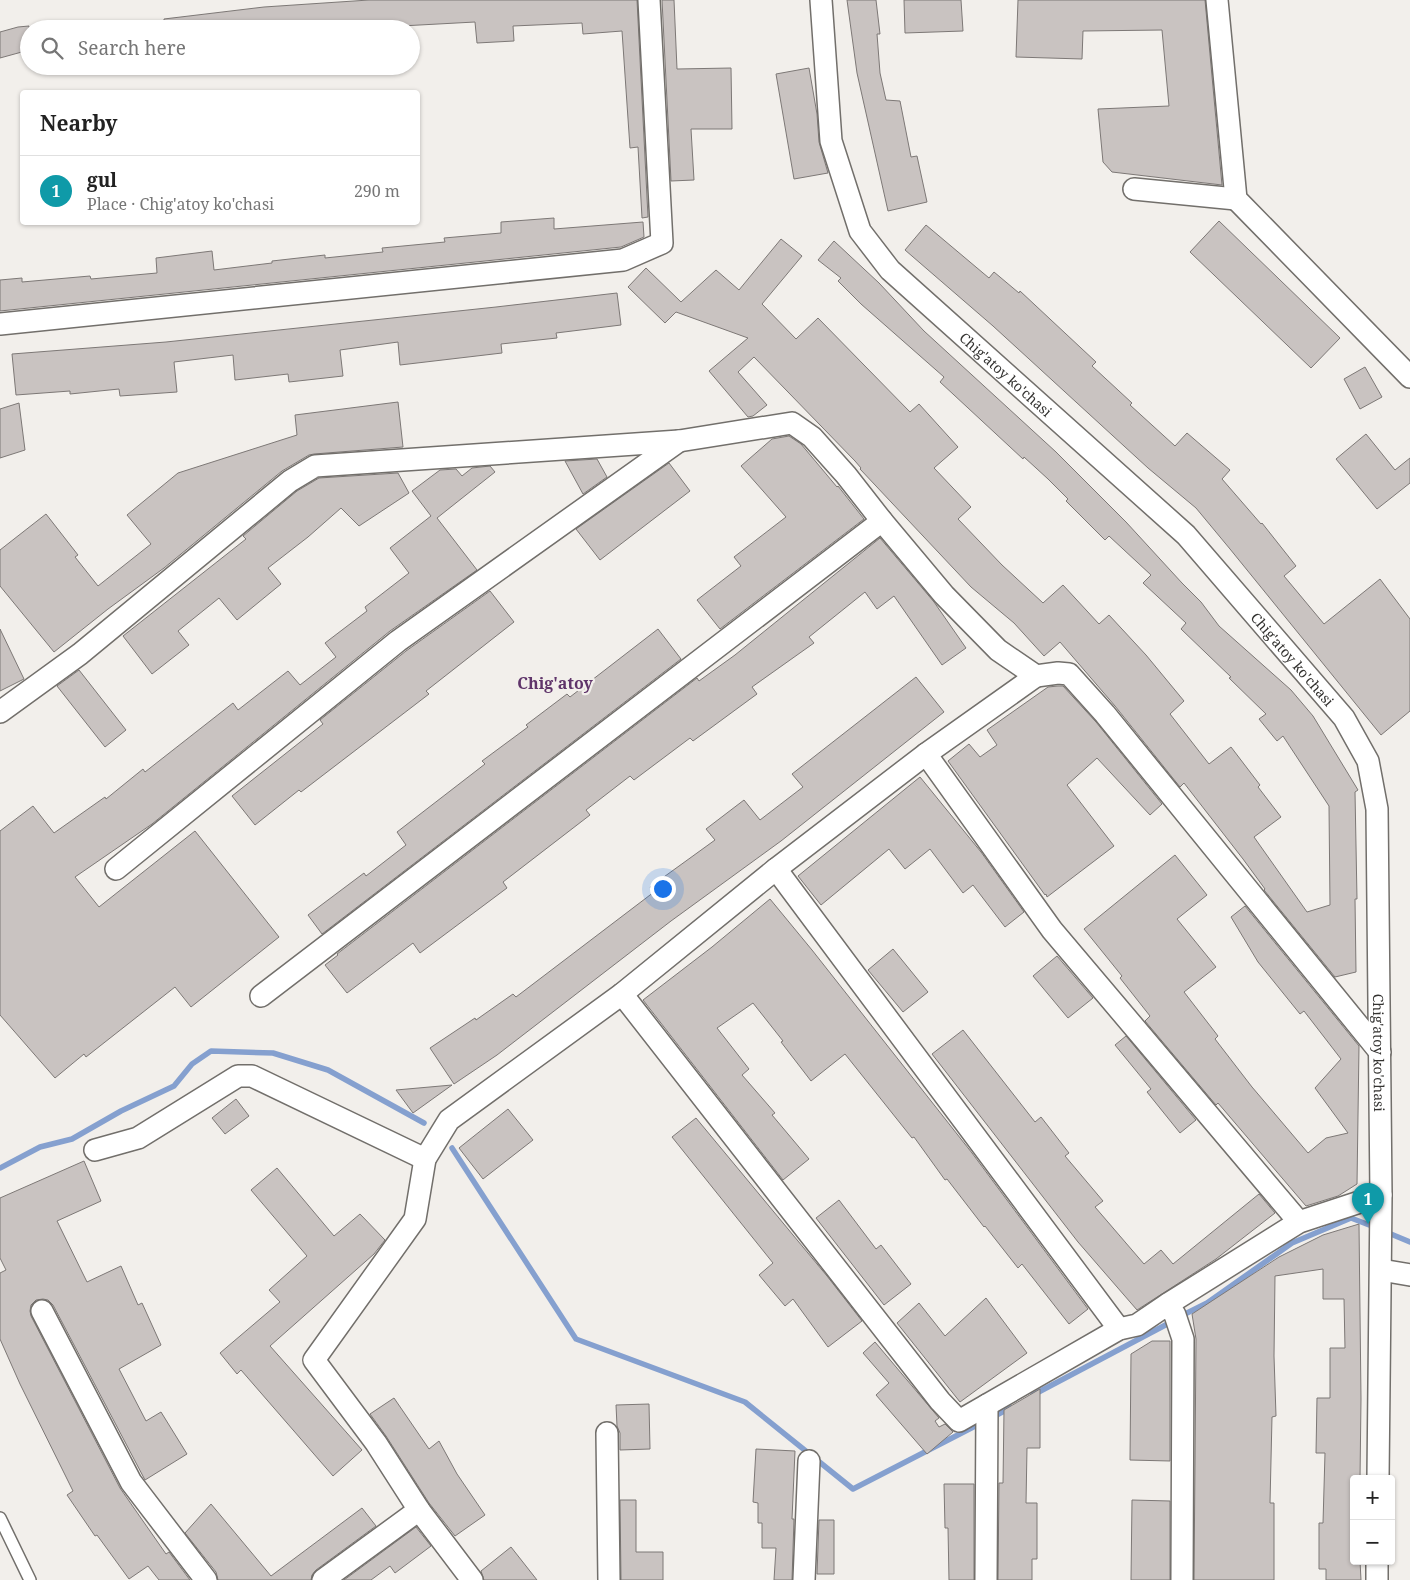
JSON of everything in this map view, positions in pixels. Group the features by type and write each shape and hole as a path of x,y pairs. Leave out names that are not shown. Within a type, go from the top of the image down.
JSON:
{"street":[{"path":"0,324 623,260 662,242 649,0"},
{"name":"Chig'atoy ko'chasi","path":"821,0 831,141 860,231 890,270 1186,535 1344,718 1368,761 1377,809 1381,1196 1378,1475"},
{"path":"1217,0 1236,198 1410,377"},
{"path":"1134,189 1236,198"},
{"path":"0,712 80,654 290,481 315,466 679,441 792,423 812,437 846,474 882,521 944,595 998,650 1036,676"},
{"path":"116,869 398,641 679,441"},
{"path":"261,996 882,521"},
{"path":"472,1580 419,1510 376,1443 314,1360 415,1219 425,1159 449,1120 622,994 776,869 926,754 1036,676 1058,673 1069,674 1105,714 1380,1052"},
{"path":"926,754 1052,930 1300,1222"},
{"path":"776,869 1119,1328"},
{"path":"622,994 940,1401 959,1421 1119,1328 1137,1325 1171,1309 1300,1222 1381,1196"},
{"path":"95,1150 138,1138 238,1076 252,1076 425,1159"},
{"path":"1381,1270 1410,1275"},
{"path":"1171,1309 1183,1339 1182,1580"},
{"path":"42,1311 131,1482 206,1580"},
{"path":"986,1405 986,1580"},
{"path":"607,1433 609,1580"},
{"path":"804,1580 809,1461"},
{"path":"323,1580 419,1510"},
{"path":"1377,1565 1377,1580"}],"lane":[{"path":"0,1518 30,1580"}],"building":[{"path":"369,0 637,0 648,217 642,218 638,147 630,148 622,31 583,34 582,23 513,26 514,41 477,43 475,22 420,25 420,20 164,20 264,7"},
{"path":"662,0 674,0 677,69 731,68 732,129 691,129 694,180 671,181"},
{"path":"847,0 876,0 880,34 877,34 880,73 886,100 900,101 911,157 917,156 927,202 888,211 857,73"},
{"path":"904,0 961,0 963,31 905,33"},
{"path":"1018,0 1205,0 1222,185 1112,172 1103,162 1098,109 1169,106 1162,30 1083,31 1082,59 1016,57"},
{"path":"20,27 20,52 0,58 0,32"},
{"path":"809,68 817,114 819,142 828,173 794,179 776,74"},
{"path":"554,218 554,229 643,222 644,237 621,247 0,311 0,280 22,278 22,282 90,276 91,279 157,273 156,258 212,251 214,270 325,255 325,258 383,252 382,248 445,242 444,238 501,233 501,222"},
{"path":"1219,221 1340,338 1311,368 1190,252"},
{"path":"926,225 989,278 994,272 1019,293 1020,291 1096,362 1092,366 1132,403 1130,405 1175,446 1187,433 1230,470 1222,479 1262,523 1296,566 1284,576 1324,624 1380,579 1410,619 1410,711 1381,735 1196,508 1148,468 993,326 905,250"},
{"path":"781,239 802,256 762,304 796,339 818,318 910,412 919,404 958,447 934,468 971,507 958,519 1002,565 1043,603 1063,585 1099,624 1109,615 1146,655 1184,701 1170,714 1209,764 1231,747 1260,785 1258,787 1281,817 1254,837 1307,912 1330,905 1329,806 1283,736 1277,741 1259,719 1266,714 1181,629 1186,623 1143,583 1151,575 1109,536 1105,540 1066,501 1068,499 1048,479 1024,457 1023,459 940,382 944,377 861,304 838,281 841,278 818,260 834,241 879,283 924,331 1056,452 1126,522 1201,602 1219,626 1291,690 1313,716 1358,790 1355,792 1356,972 1335,977 1264,890 1243,859 1184,783 1180,787 1115,706 1060,642 1044,656 1014,623 971,587 860,469 855,461 754,357 738,372 767,405 753,416 748,417 709,371 748,338 676,312 665,323 628,287 646,268 681,302 716,270 739,290"},
{"path":"617,293 621,325 556,333 557,338 501,344 502,353 400,365 398,342 340,350 343,376 289,382 288,374 235,380 233,355 174,362 177,392 120,396 119,389 70,394 70,391 16,395 12,354 166,342"},
{"path":"1365,367 1382,397 1360,409 1344,379"},
{"path":"398,402 403,447 309,455 282,471 164,568 54,652 0,586 0,550 46,514 78,555 75,557 98,586 151,544 127,515 178,473 297,435 295,415"},
{"path":"19,403 25,450 0,458 0,409"},
{"path":"1366,434 1395,470 1410,458 1410,483 1377,509 1336,459"},
{"path":"789,436 801,444 864,519 720,629 697,600 741,566 734,557 786,517 741,466 772,439"},
{"path":"597,459 607,477 583,494 565,461"},
{"path":"669,463 690,491 600,560 576,529"},
{"path":"490,466 495,472 437,518 477,570 390,631 152,824 75,877 99,907 195,831 279,937 191,1007 175,987 86,1057 84,1054 55,1078 0,1015 0,831 33,806 54,833 105,797 106,799 143,769 145,772 233,703 238,710 288,671 300,685 336,657 325,643 367,611 365,607 409,573 390,548 431,516 412,491 440,470 456,469 462,476 472,468"},
{"path":"398,473 409,493 359,526 341,508 268,568 281,584 237,620 219,598 178,631 189,645 152,674 123,636 246,539 243,536 297,491 319,478"},
{"path":"880,538 934,602 966,648 942,665 894,596 877,609 865,592 809,637 814,643 752,687 757,694 693,741 690,738 634,780 630,776 586,810 590,815 503,882 507,888 420,953 413,943 347,993 325,965 337,954 697,678 699,681 735,655"},
{"path":"490,591 514,622 426,691 429,694 255,825 232,796 323,724 320,720 406,651"},
{"path":"0,629 24,679 0,691"},
{"path":"658,629 681,659 322,934 308,915 364,873 366,876 406,845 397,832 485,764 482,761 528,727 526,725 567,694 570,697"},
{"path":"79,670 126,730 105,747 57,686"},
{"path":"916,677 944,712 781,841 671,921 497,1055 454,1084 430,1048 475,1018 476,1020 513,994 516,997 654,892 650,887 715,840 706,829 744,800 760,820 803,787 792,774"},
{"path":"1063,686 1096,722 1162,804 1150,815 1097,758 1067,785 1114,846 1047,897 948,761 969,744 980,757 997,745 987,730 1048,687"},
{"path":"920,777 981,852 1024,912 1005,927 973,885 963,893 930,849 905,869 889,849 821,905 798,876"},
{"path":"1175,855 1207,895 1177,919 1216,967 1184,992 1218,1036 1215,1039 1252,1087 1308,1153 1326,1138 1348,1133 1315,1088 1341,1059 1304,1011 1300,1014 1258,962 1231,917 1245,906 1359,1046 1357,1184 1338,1196 1306,1206 1218,1103 1216,1105 1145,1021 1150,1016 1120,978 1122,976 1084,929"},
{"path":"770,899 972,1153 1088,1309 1069,1324 1022,1264 1018,1268 845,1054 811,1081 753,1003 717,1028 749,1069 742,1075 775,1113 772,1115 809,1159 783,1180 643,1000"},
{"path":"893,949 928,992 903,1012 868,970"},
{"path":"1057,956 1093,998 1068,1018 1033,976"},
{"path":"963,1030 1035,1122 1041,1117 1069,1153 1065,1156 1103,1201 1095,1207 1144,1264 1161,1250 1173,1264 1259,1194 1275,1213 1216,1259 1137,1310 1078,1242 932,1054"},
{"path":"1126,1036 1196,1120 1180,1133 1147,1092 1151,1089 1115,1045"},
{"path":"452,1085 413,1113 396,1090"},
{"path":"236,1099 249,1116 225,1134 212,1118"},
{"path":"508,1109 533,1140 483,1179 459,1148"},
{"path":"696,1118 862,1321 828,1347 793,1299 785,1306 759,1275 773,1263 672,1137"},
{"path":"84,1161 101,1201 57,1221 87,1282 121,1266 138,1305 142,1303 161,1345 119,1369 146,1421 161,1412 187,1454 145,1480 53,1305 48,1300 36,1300 31,1305 31,1316 120,1488 166,1554 169,1552 190,1580 159,1580 148,1566 129,1579 97,1535 95,1536 67,1495 73,1491 0,1339 0,1273 6,1270 0,1258 0,1198"},
{"path":"277,1168 334,1236 360,1214 385,1240 374,1254 270,1346 362,1450 333,1476 241,1370 237,1374 220,1353 280,1302 269,1290 307,1256 251,1190"},
{"path":"839,1200 876,1249 881,1245 911,1284 884,1305 816,1218"},
{"path":"1359,1224 1360,1475 1350,1475 1350,1565 1360,1565 1361,1580 1326,1580 1326,1569 1319,1569 1319,1523 1323,1523 1325,1453 1316,1453 1317,1398 1330,1398 1330,1348 1345,1348 1344,1299 1323,1299 1323,1269 1275,1276 1274,1356 1276,1416 1272,1417 1270,1503 1274,1503 1274,1580 1194,1580 1196,1339 1192,1314 1279,1257 1323,1235"},
{"path":"986,1298 1027,1353 960,1402 897,1323 919,1303 945,1336"},
{"path":"1152,1341 1170,1341 1170,1461 1130,1460 1131,1354"},
{"path":"875,1342 939,1418 935,1421 939,1427 945,1424 953,1432 927,1454 876,1395 889,1383 863,1353"},
{"path":"1040,1389 1040,1448 1027,1448 1026,1503 1037,1503 1037,1559 1032,1559 1032,1580 998,1580 999,1483 1003,1483 1004,1410"},
{"path":"394,1398 429,1449 439,1441 457,1474 485,1515 455,1536 429,1503 370,1414"},
{"path":"649,1404 650,1449 620,1450 620,1433 617,1426 616,1405"},
{"path":"756,1449 795,1451 792,1580 774,1580 776,1548 762,1548 762,1523 758,1523 758,1503 753,1502"},
{"path":"944,1484 974,1484 974,1580 949,1580 948,1528 945,1528"},
{"path":"620,1500 636,1500 636,1552 663,1552 663,1580 621,1580"},
{"path":"1132,1500 1170,1501 1170,1580 1131,1580"},
{"path":"211,1504 271,1576 362,1508 376,1526 316,1570 311,1580 218,1580 216,1572 185,1533"},
{"path":"819,1520 834,1520 834,1574 817,1574"},
{"path":"416,1527 431,1546 395,1573 390,1566 371,1580 344,1580"},
{"path":"511,1547 537,1580 484,1580 481,1571"}],"waterway":[{"path":"0,1168 40,1147 72,1139 121,1111 174,1086 192,1064 211,1051 273,1053 328,1070 424,1123"},
{"path":"452,1148 576,1339 745,1402 853,1489 983,1422"},
{"path":"1181,1316 1207,1303 1292,1243 1351,1218 1377,1228"},
{"path":"1386,1232 1410,1242"},
{"path":"1033,1395 1173,1321"},
{"path":"991,1418 1010,1408"}],"place":[{"name":"gul","path":"1368,1224"}],"district":[{"name":"Chig'atoy","path":"555,683"}]}
